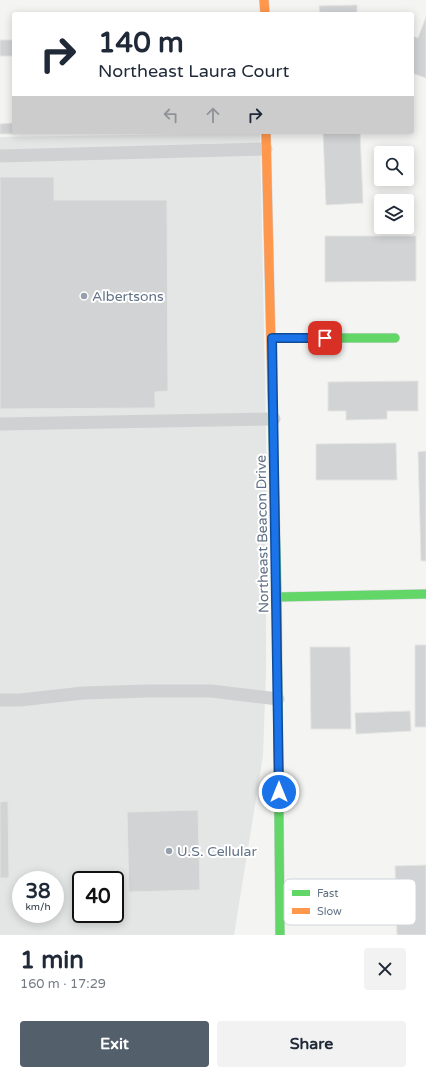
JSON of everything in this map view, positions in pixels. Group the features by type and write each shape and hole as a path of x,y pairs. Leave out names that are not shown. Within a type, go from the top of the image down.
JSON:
{"street":[{"path":"264,0 264,12"},
{"name":"Northeast Beacon Drive","path":"266,134 274,419 280,935"},
{"path":"272,338 395,338"},
{"path":"277,597 426,594"}],"lane":[{"path":"0,156 266,149"},
{"path":"0,424 274,419"},
{"path":"0,700 20,700 83,693 148,691 211,691 278,699"}],"shaded area":[{"path":"260,134 266,427 266,673 263,756 234,935 0,935 0,137"}],"building":[{"path":"357,5 357,12 320,12 319,6"},
{"path":"426,17 426,78 414,74 414,37 418,38"},
{"path":"0,40 12,40 12,56 0,56"},
{"path":"12,123 12,134 0,134 0,124"},
{"path":"323,134 360,134 363,203 326,205"},
{"name":"Albertsons","path":"0,177 54,177 54,200 167,200 168,391 155,392 155,408 0,409"},
{"path":"325,236 416,236 416,281 325,282"},
{"path":"418,381 418,411 387,411 387,419 346,420 346,411 328,411 328,382"},
{"path":"396,443 397,480 316,480 316,444"},
{"path":"426,451 426,561 421,561 418,452"},
{"path":"415,645 426,645 426,727 415,727"},
{"path":"310,647 350,647 351,729 311,729"},
{"path":"410,711 411,731 356,734 355,713"},
{"path":"8,801 9,878 0,878 0,802"},
{"path":"198,810 200,890 129,892 127,812"},
{"path":"426,865 426,935 397,935 397,925 416,925 416,879 395,879 395,866"}],"traffic: fast":[{"path":"272,338 395,338"},
{"path":"272,390 277,597 280,935"},
{"path":"277,597 426,594"}],"traffic: slow":[{"path":"264,0 265,12"},
{"path":"266,134 272,390"}],"place":[{"name":"Albertsons","path":"84,296"},
{"name":"U.S. Cellular","path":"169,851"}],"route":[{"path":"279,792 272,338 325,338"}]}
